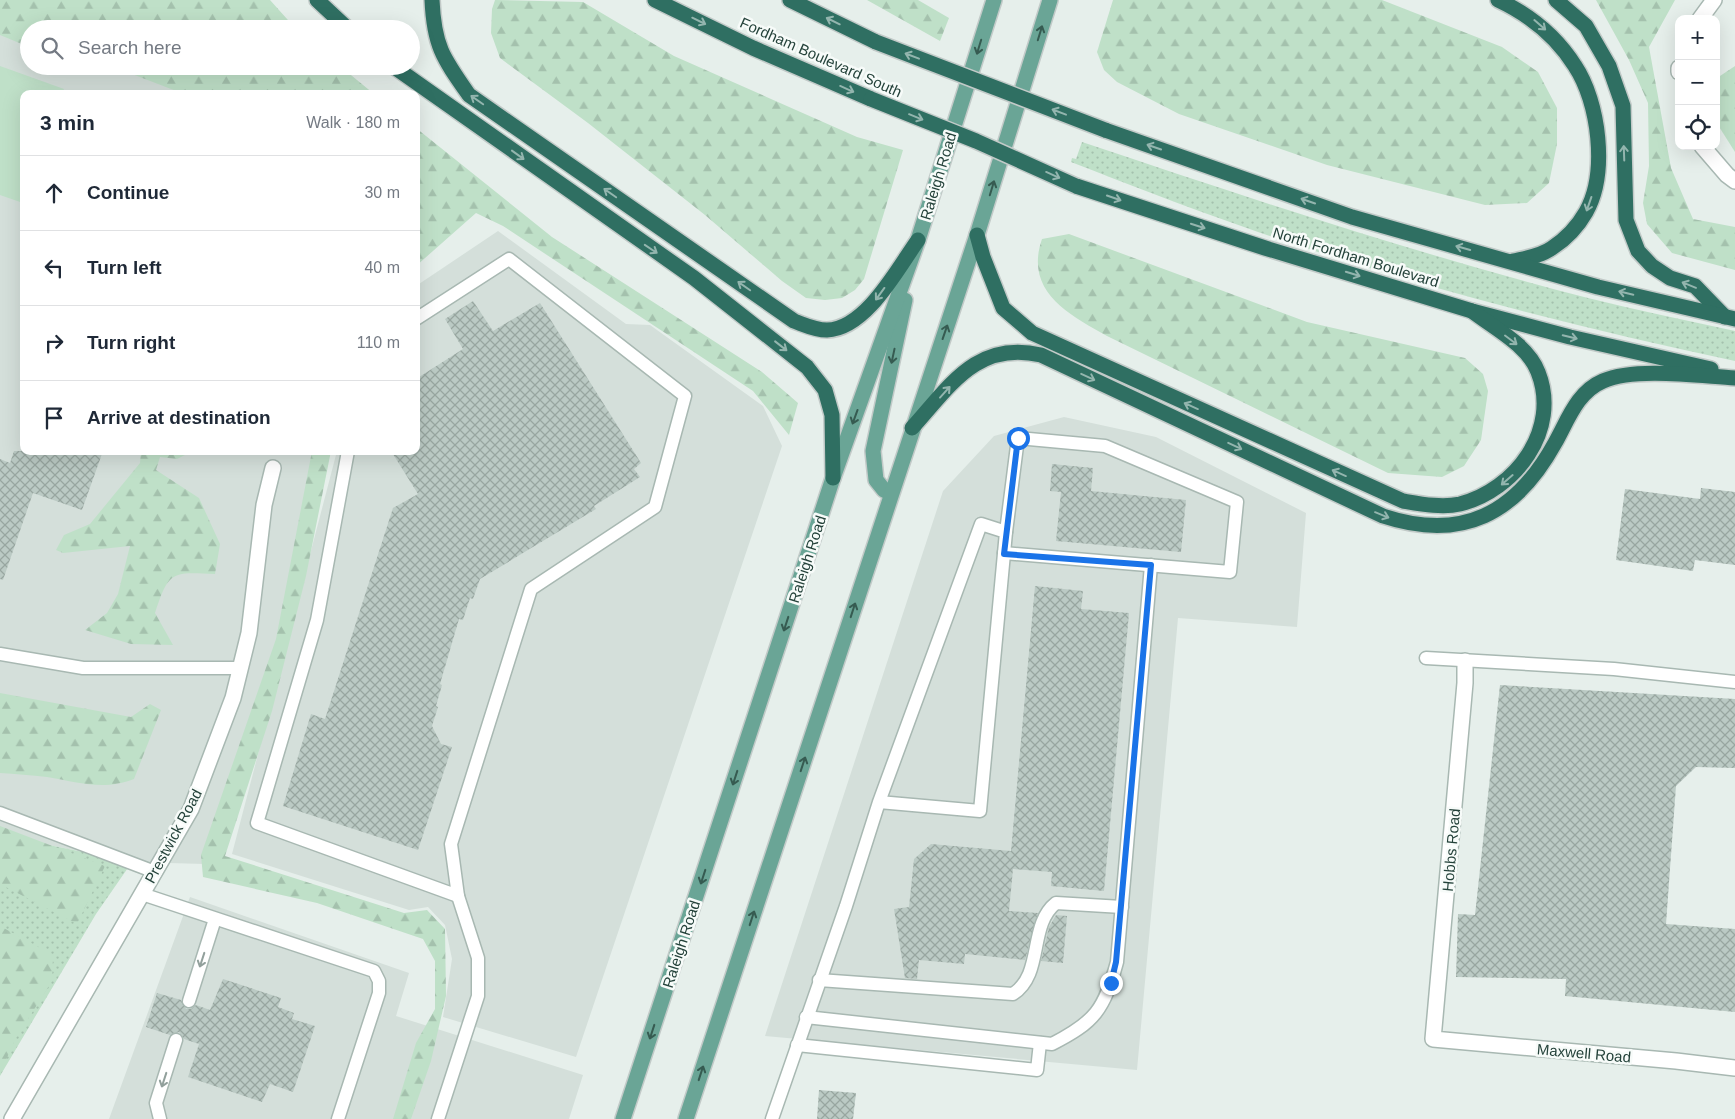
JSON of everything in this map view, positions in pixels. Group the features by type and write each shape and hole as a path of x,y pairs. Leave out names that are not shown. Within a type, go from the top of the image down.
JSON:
{"highway":[{"path":"317,0 338,20"},
{"path":"432,0 433,28 443,58 469,94 794,321 814,329 829,330 852,322 870,308 918,240"},
{"name":"Fordham Boulevard South","path":"655,0 754,48 871,99 976,141"},
{"path":"790,0 876,42 990,86 1105,130 1352,216 1598,286 1730,318"},
{"path":"1498,0 1522,11 1541,26 1559,45 1576,67 1586,87 1597,128 1596,173 1587,211 1578,224 1551,249 1536,256 1510,262"},
{"path":"1556,0 1586,26 1609,66 1623,106 1626,220 1638,251 1652,266 1670,278 1695,286 1730,318"},
{"path":"406,75 694,278 807,367 825,390 832,415 833,478"},
{"name":"North Fordham Boulevard","path":"976,141 1076,186 1265,248 1472,311 1570,337 1735,376"},
{"path":"977,235 983,258 1003,308 1032,333 1403,501 1432,505 1459,504 1484,495 1504,484 1516,472 1527,458 1534,443 1544,408 1539,373 1521,348 1472,311"},
{"path":"912,428 963,372 976,363 993,354 1010,350 1025,351 1050,359 1383,516 1418,526 1432,526 1484,517 1512,500 1525,488 1547,458 1571,411 1580,399 1602,382 1618,377 1660,374 1735,376"}],"main road":[{"name":"Raleigh Road","path":"623,1119 833,478 918,240 994,0"},
{"path":"686,1119 977,235 1050,0"},
{"path":"891,493 876,480 873,451 918,240"}],"street":[{"path":"1703,15 1714,0"},
{"path":"1705,150 1727,175 1735,181"},
{"name":"Prestwick Road","path":"12,1119 191,809 233,698 241,668 249,633 264,505 273,468"},
{"name":"Hobbs Road","path":"1433,1039 1465,683 1464,661"},
{"name":"Maxwell Road","path":"1433,1039 1676,1060 1735,1068"}],"lane":[{"path":"420,316 508,259 684,396 655,507 531,589 450,844 458,896 478,958 478,996 438,1119"},
{"path":"878,802 980,811 1006,532 1018,438 1105,446 1237,502 1230,572 1004,554"},
{"path":"347,455 317,620 257,823 458,896"},
{"path":"772,1119 846,906 878,802 981,524 1006,532"},
{"path":"806,1017 1052,1044 1080,1030 1098,1011 1111,983 1116,962 1151,565"},
{"path":"0,654 83,668 241,668"},
{"path":"1426,658 1614,669 1735,682"},
{"path":"0,814 154,872"},
{"path":"142,894 374,971 379,981 379,993 338,1119"},
{"path":"819,980 1013,994 1022,988 1030,969 1043,916 1056,903 1122,907"},
{"path":"188,1000 215,919"},
{"path":"160,1119 156,1103 176,1040"},
{"path":"797,1045 1037,1070 1040,1043"}],"shaded area":[{"path":"0,0 28,0 28,20 20,20 20,75 275,75 324,90 20,90 20,455 317,455 278,652 205,864 132,862 0,835"},
{"path":"498,231 626,324 650,325 763,406 782,446 576,1057 443,1017 452,959 445,925 428,907 409,910 232,854 336,455 420,455 420,283"},
{"path":"1064,417 1156,437 1306,513 1297,627 1178,618 1137,1070 765,1036 943,491 994,436"},
{"path":"190,897 409,973 396,1016 583,1075 569,1119 109,1119"}],"green space":[{"path":"0,0 270,0 288,20 20,20 20,43 0,35"},
{"path":"495,0 583,2 674,56 857,137 903,150 864,279 855,290 842,298 825,300 806,298 782,281 705,215 588,123 500,58 491,33 492,9"},
{"path":"867,0 918,0 949,18 940,41"},
{"path":"1113,0 1382,0 1502,47 1538,72 1557,108 1557,144 1549,183 1527,203 1485,205 1327,165 1179,114 1117,82 1104,70 1097,52"},
{"path":"1596,0 1675,0 1649,47 1671,168 1693,219 1735,227 1735,270 1672,253 1647,224 1643,203 1649,166 1648,103 1629,60"},
{"path":"0,66 20,73 20,75 25,75 64,89 20,90 20,202 0,195"},
{"path":"1735,66 1735,152 1720,128 1720,76"},
{"path":"135,75 351,75 369,90 174,90"},
{"path":"420,131 552,237 762,372 798,403 789,435 753,391 503,226 476,213 420,262"},
{"path":"1082,142 1270,204 1460,263 1588,298 1735,331 1735,361 1487,302 1365,267 1244,227 1071,162 1072,158 1076,159"},
{"path":"1069,234 1307,322 1465,358 1483,374 1488,391 1481,440 1464,466 1442,477 1388,473 1107,336 1065,309 1053,299 1044,287 1039,273 1038,257 1042,239"},
{"path":"141,455 185,455 177,459 160,457 156,470 199,498 220,544 215,574 181,574 169,581 164,588 155,613 173,645 131,644 85,630 107,613 118,594 130,546 63,553 56,550 64,535 90,524 140,463"},
{"path":"311,455 330,455 306,576 272,711 225,856 404,913 427,910 445,929 446,996 431,1061 411,1119 393,1119 416,1043 435,1009 435,961 423,939 317,903 203,877 201,855 276,639"},
{"path":"0,693 131,717 150,704 161,710 134,779 123,783 101,785 80,783 47,777 0,773"},
{"path":"0,826 105,866 77,924 0,884"},
{"path":"0,835 132,862 96,914 0,1076"},
{"path":"0,926 53,955 52,981 16,1038 0,1073"}],"building":[{"path":"473,301 493,331 540,303 641,463 634,469 640,477 594,506 596,509 480,579 473,599 470,598 463,620 459,619 440,684 442,685 436,706 438,707 432,726 441,744 452,747 418,850 283,806 311,714 325,719 393,508 418,494 394,455 420,455 420,376 463,349 445,319"},
{"path":"14,451 20,451 20,455 102,455 82,510 33,493 3,580 0,579 0,459 10,463"},
{"path":"1052,464 1093,468 1091,491 1186,500 1181,552 1056,541 1061,492 1050,491"},
{"path":"1701,488 1735,492 1735,565 1695,560 1693,571 1616,560 1625,489 1700,499"},
{"path":"1035,586 1083,591 1081,609 1129,613 1104,891 1051,886 1052,872 1013,869 1009,911 1038,913 1025,960 965,954 964,964 919,960 917,979 905,978 894,909 909,907 914,859 931,844 1011,851"},
{"path":"1500,685 1735,699 1735,768 1696,767 1676,786 1666,924 1735,929 1735,1012 1565,996 1566,979 1456,977 1458,914 1475,915"},
{"path":"1056,915 1067,916 1063,963 1041,961 1049,927"},
{"path":"223,979 281,998 278,1007 294,1013 292,1019 315,1026 293,1092 270,1084 262,1102 188,1077 199,1044 184,1039 179,1032 170,1035 146,1027 157,993 181,1000 186,1009 191,1009 196,1005 210,1010"},
{"path":"819,1090 856,1093 853,1119 817,1119"}],"route":[{"path":"1018,438 1004,554 1151,565 1116,962 1111,983"}]}
